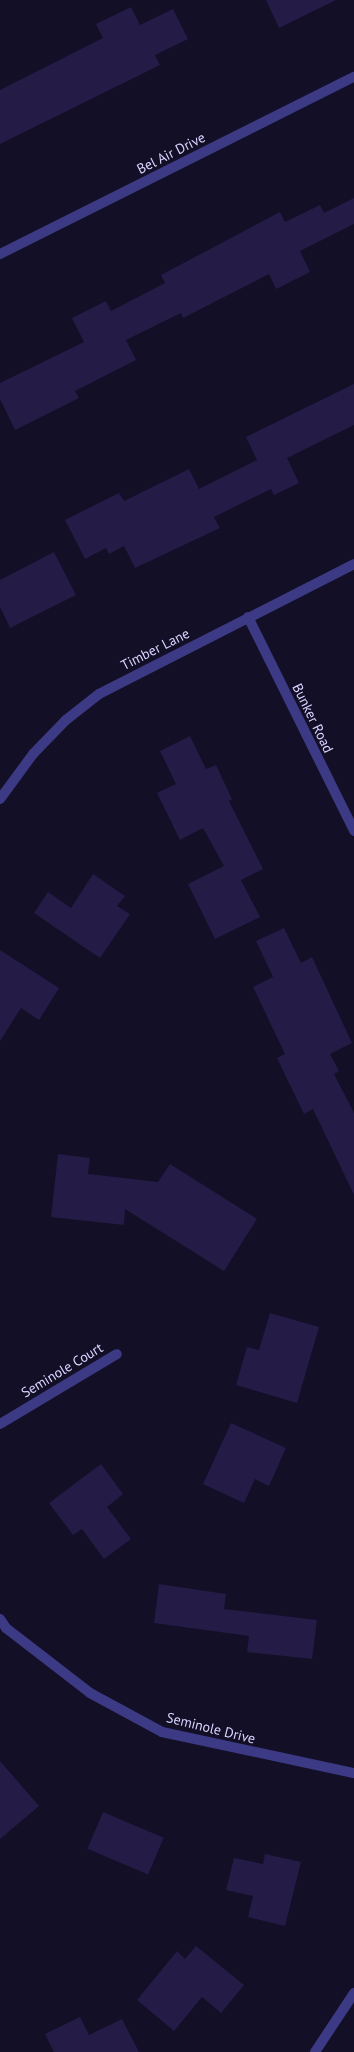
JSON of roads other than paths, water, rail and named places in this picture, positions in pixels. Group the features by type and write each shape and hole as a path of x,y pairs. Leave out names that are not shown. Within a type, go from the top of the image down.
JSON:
{"street":[{"name":"Bel Air Drive","path":"0,254 354,76"},
{"name":"Timber Lane","path":"0,799 33,754 66,720 99,694 354,564"},
{"name":"Bunker Road","path":"248,617 354,831"},
{"name":"Seminole Court","path":"0,1424 117,1354"},
{"name":"Seminole Drive","path":"0,1619 3,1630 90,1693 162,1732 354,1773"},
{"path":"315,2052 354,1993"}]}
